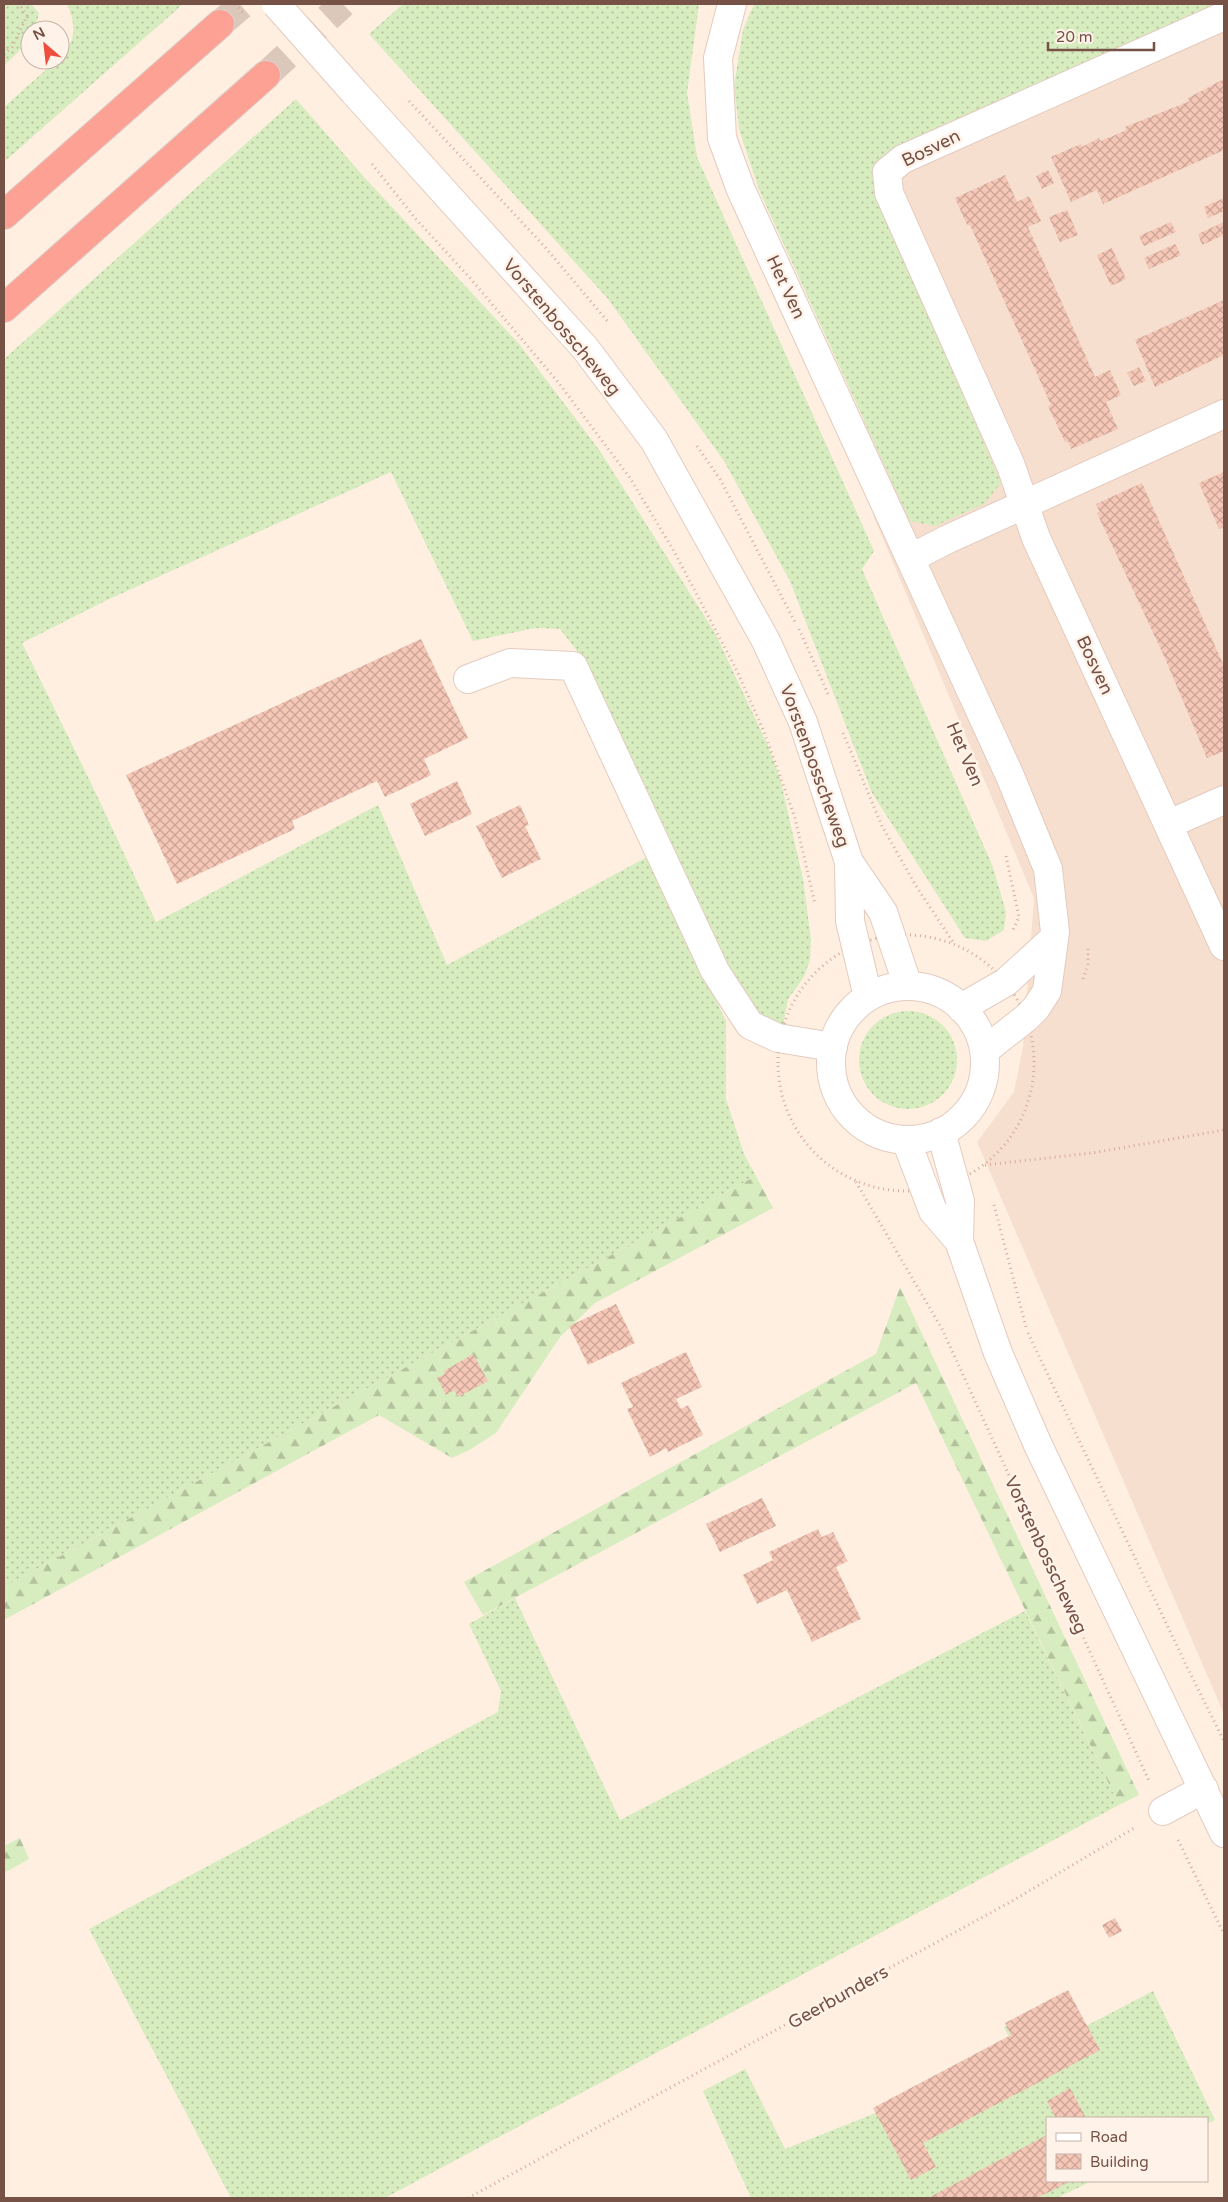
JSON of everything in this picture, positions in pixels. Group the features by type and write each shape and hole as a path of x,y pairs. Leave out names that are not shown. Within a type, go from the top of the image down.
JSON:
{"highway":[{"path":"4,215 220,24"},
{"path":"4,308 266,75"}],"street":[{"name":"Vorstenbosscheweg","path":"276,4 585,348 654,440 770,650 803,722 849,862 883,912 908,986"},
{"name":"Het Ven","path":"732,4 718,58 722,138 741,190 1010,776 1048,869 1054,907 1055,932 1047,991 1036,1008 1026,1018 984,1051"},
{"name":"Bosven","path":"1224,16 903,158 887,172 889,193 1011,466 1036,538 1224,946"},
{"path":"911,558 1024,504 1224,414"},
{"path":"468,679 510,663 573,666 714,971 750,1025 778,1038 833,1047"},
{"path":"1169,824 1224,800"},
{"name":"Vorstenbosscheweg","path":"849,862 850,921 868,998"},
{"path":"961,1008 1006,982 1053,939"},
{"path":"908,986 930,989 949,998 961,1008 978,1029 984,1051 985,1074 978,1096 965,1115 948,1130 926,1138 906,1140 876,1133 854,1119 839,1098 832,1073 833,1047 840,1027 852,1011 868,998 887,989 908,986"},
{"path":"941,1132 960,1201 959,1241 998,1353 1038,1446 1224,1833"},
{"path":"906,1140 932,1211 959,1241"},
{"path":"1163,1811 1204,1789"}],"path":[{"path":"4,54 12,47 27,16 19,4"},
{"name":"Vorstenbosscheweg","path":"367,157 415,218 470,278 558,382 630,478 676,552 737,671 765,734 795,818 817,908"},
{"path":"864,786 882,826 916,886 953,942"},
{"path":"1004,850 1018,917 1011,934"},
{"path":"826,953 826,961"},
{"path":"980,957 987,953"},
{"path":"986,1174 984,1165 1092,1153 1224,1130"},
{"name":"Vorstenbosscheweg","path":"856,1182 942,1329 1163,1811 1224,1934"},
{"path":"993,1202 1026,1330 1187,1667 1224,1740"},
{"name":"Geerbunders","path":"468,2198 1014,1900 1163,1811"}],"shaded area":[{"path":"1224,4 1224,1714 977,1142 1014,1092 1023,1047 1034,898 873,515 836,133"}],"green space":[{"path":"4,4 31,4 39,13 37,20 20,20 20,50 4,66"},
{"path":"67,4 183,4 4,162 4,107 46,70 70,70 70,45 73,26"},
{"path":"403,4 699,4 687,93 697,157 874,551 862,569 993,867 1006,912 1004,930 986,941 965,938 872,793 790,581 724,461 608,299 369,34"},
{"path":"754,4 1219,4 909,142 879,198 1001,483 984,504 935,526 910,521 759,190 739,129 734,86 743,30"},
{"path":"296,99 364,177 519,344 600,451 715,633 769,748 780,778 803,879 811,940 810,960 804,977 788,999 783,1025 760,1021 737,999 577,651 560,629 535,628 473,641 391,472 107,600 22,643 92,785 156,922 378,805 447,965 647,857 726,1021 726,1099 744,1154 756,1176 4,1587 4,359"},
{"path":"908,1011 927,1015 942,1026 953,1041 957,1060 953,1079 942,1094 927,1105 908,1109 889,1105 874,1094 863,1079 859,1060 863,1041 874,1026 889,1015"},
{"path":"756,1176 773,1208 595,1303 560,1337 496,1433 471,1449 452,1458 379,1415 4,1620 4,1587"},
{"path":"900,1287 1139,1795 1119,1805 916,1383 483,1615 464,1582 876,1354"},
{"path":"515,1598 620,1820 1025,1611 1119,1805 385,2198 231,2198 89,1929 498,1712 501,1691 469,1624"},
{"path":"20,1838 29,1859 4,1873 4,1846"},
{"path":"1153,1991 1215,2120 1208,2124 1208,2117 1046,2117 1046,2182 1090,2182 1057,2198 751,2198 703,2091 745,2069 785,2149 871,2115 1011,2041 1004,2027 1062,1996 1086,2026"}],"building":[{"path":"1224,79 1224,150 1103,204 1097,190 1071,202 1051,157 1081,144 1082,147 1099,138 1100,141 1113,136 1126,130 1125,127 1190,101 1188,98"},
{"path":"1048,170 1054,183 1042,189 1036,176"},
{"path":"1005,175 1017,202 1029,196 1041,221 1028,227 1095,377 1110,370 1121,395 1106,402 1118,429 1071,449 1068,441 1065,442 1048,406 1051,405 970,225 967,225 955,198"},
{"path":"1224,198 1224,211 1208,218 1204,207"},
{"path":"1067,210 1078,235 1060,242 1049,217"},
{"path":"1171,222 1176,232 1144,246 1139,236"},
{"path":"1224,222 1224,235 1202,245 1198,234"},
{"path":"1175,244 1181,255 1149,269 1144,258"},
{"path":"1112,248 1126,279 1111,286 1097,255"},
{"path":"1224,300 1224,355 1155,387 1135,340"},
{"path":"1139,367 1146,381 1134,386 1127,373"},
{"path":"1224,472 1224,527 1219,529 1199,483"},
{"path":"1142,483 1224,666 1224,751 1207,758 1164,656 1097,513 1100,512 1096,504"},
{"path":"421,639 468,738 424,759 431,775 385,797 377,781 292,821 295,829 177,884 126,775"},
{"path":"457,781 472,814 425,836 410,804"},
{"path":"520,805 529,825 525,826 541,859 502,878 476,826"},
{"path":"616,1304 635,1343 588,1365 569,1326"},
{"path":"686,1352 702,1387 676,1399 681,1409 688,1405 703,1435 668,1452 666,1448 650,1457 627,1409 633,1407 621,1383"},
{"path":"473,1354 488,1381 458,1397 454,1390 446,1395 437,1378 445,1374 444,1371"},
{"path":"762,1498 776,1526 720,1552 706,1524"},
{"path":"818,1529 822,1537 833,1532 848,1561 836,1567 861,1619 812,1642 787,1590 757,1604 743,1575 773,1560 769,1552"},
{"path":"1115,1918 1122,1931 1109,1938 1102,1925"},
{"path":"1068,1990 1100,2050 923,2143 936,2167 911,2180 873,2108 1011,2035 1005,2023"},
{"path":"1070,2088 1085,2117 1055,2117 1047,2101"},
{"path":"1046,2136 1046,2182 1069,2182 1037,2198 928,2198"}],"tunnel":[{"path":"220,24 243,4"},
{"path":"266,75 343,4"}]}
